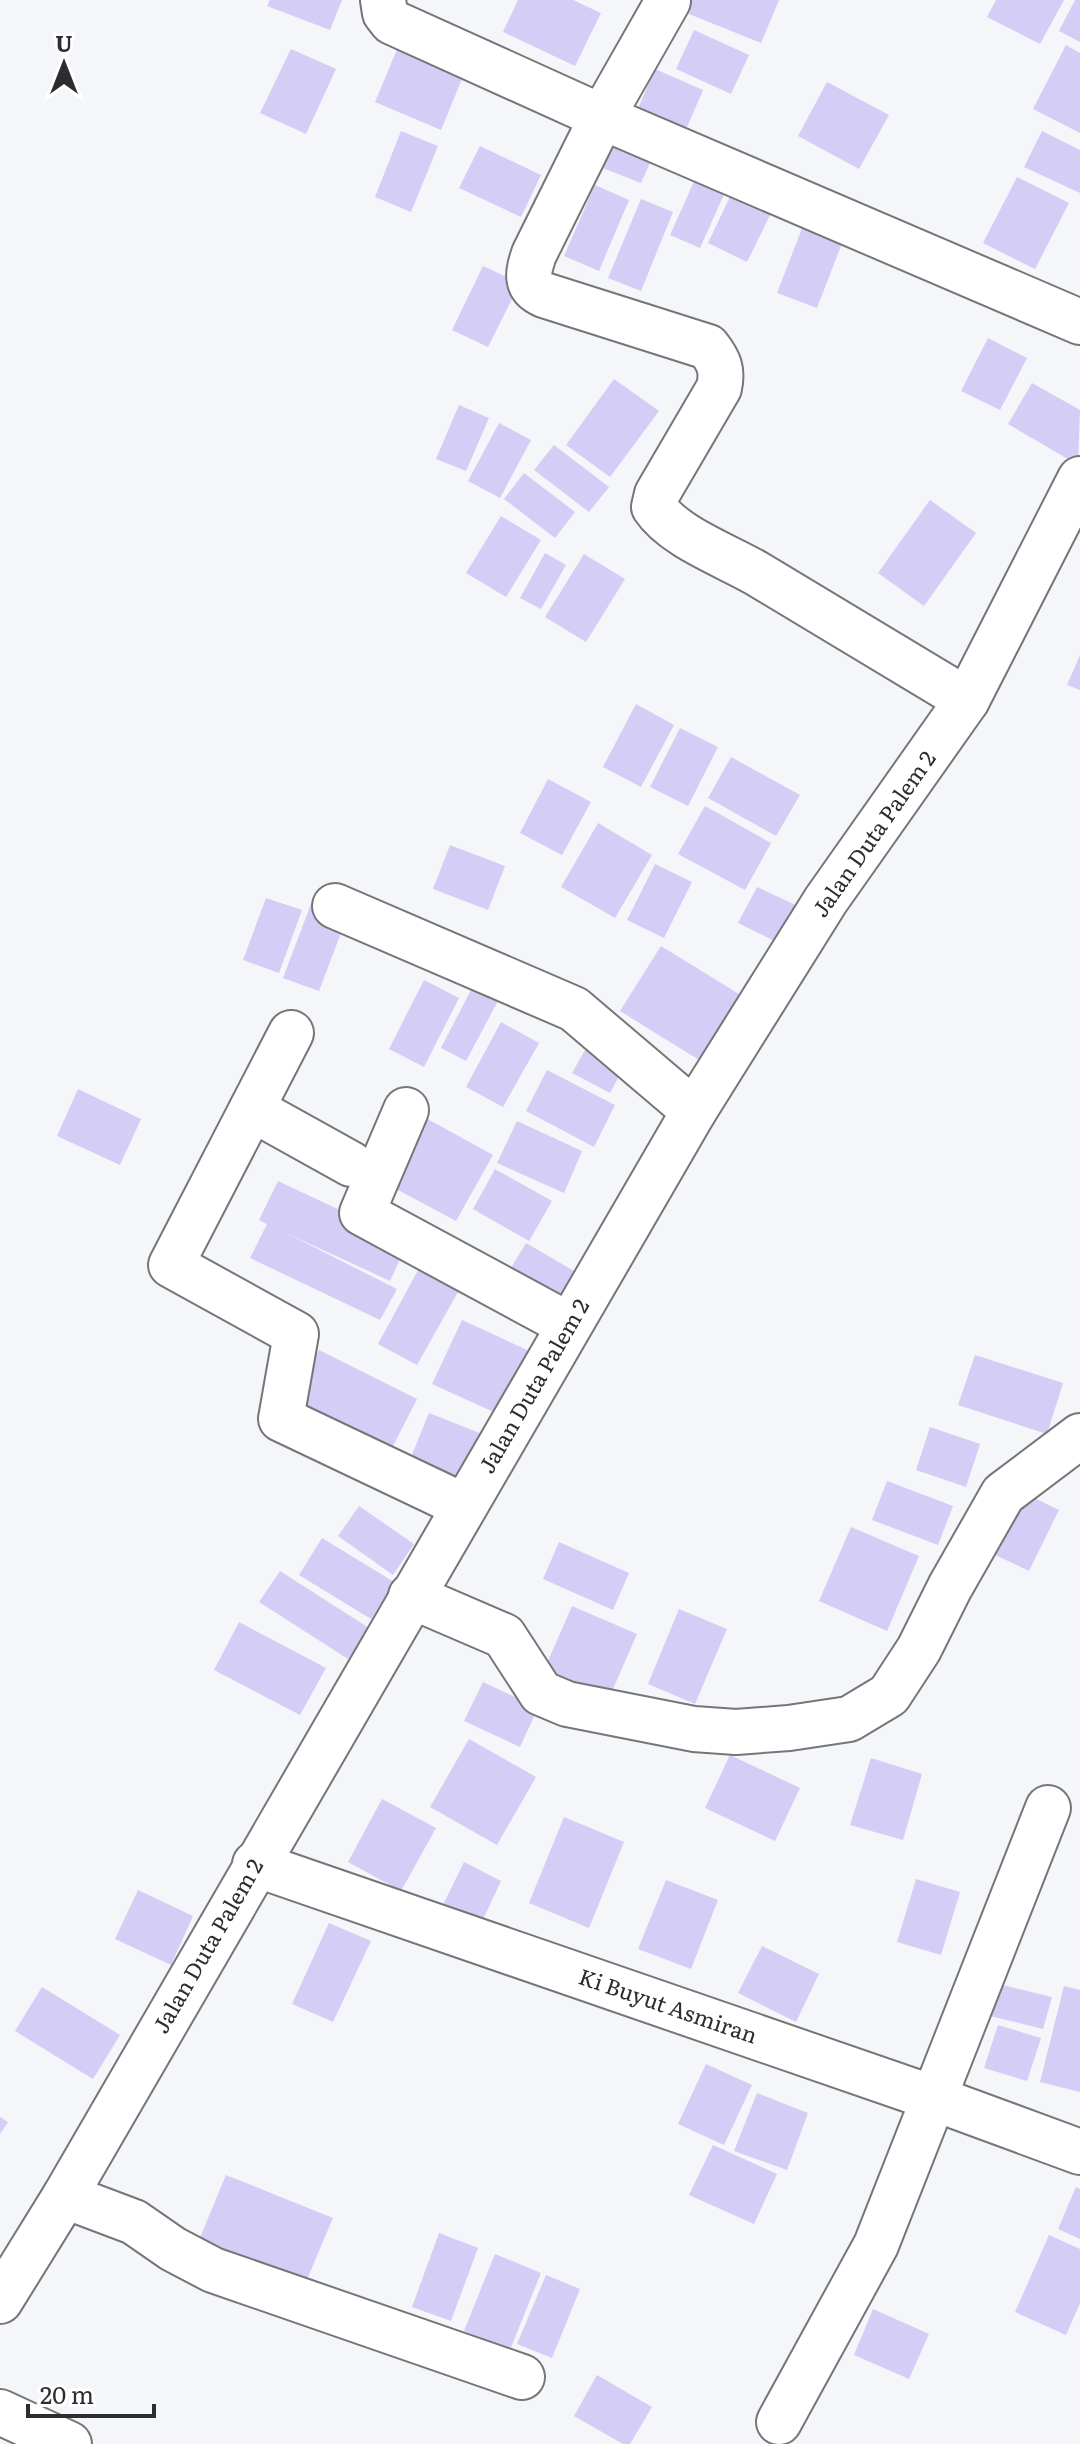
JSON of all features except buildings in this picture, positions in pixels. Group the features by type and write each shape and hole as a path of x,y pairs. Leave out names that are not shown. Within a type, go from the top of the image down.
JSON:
{"street":[{"path":"383,0 385,13 392,22 602,117 1080,322"},
{"path":"668,1 602,117 534,254 529,283 535,291 544,295 708,347 718,361 722,374 719,388 657,494 654,507 673,527 967,700"},
{"name":"Jalan Duta Palem 2","path":"0,2301 65,2196 694,1111 826,900 967,700 1078,489"},
{"path":"335,906 574,1009 694,1111"},
{"path":"291,1033 171,1265 296,1334 281,1419 464,1506"},
{"path":"252,1109 351,1164"},
{"path":"406,1110 362,1213 569,1325"},
{"path":"411,1596 504,1636 541,1693 567,1704 694,1729 736,1732 849,1719 889,1695 919,1649 1003,1494 1080,1436"},
{"path":"779,2422 876,2245 1048,1808"},
{"name":"Ki Buyut Asmiran","path":"255,1864 936,2099 1080,2152"},
{"path":"65,2196 134,2222 173,2249 213,2270 522,2377"},
{"path":"0,2412 69,2444"}]}
